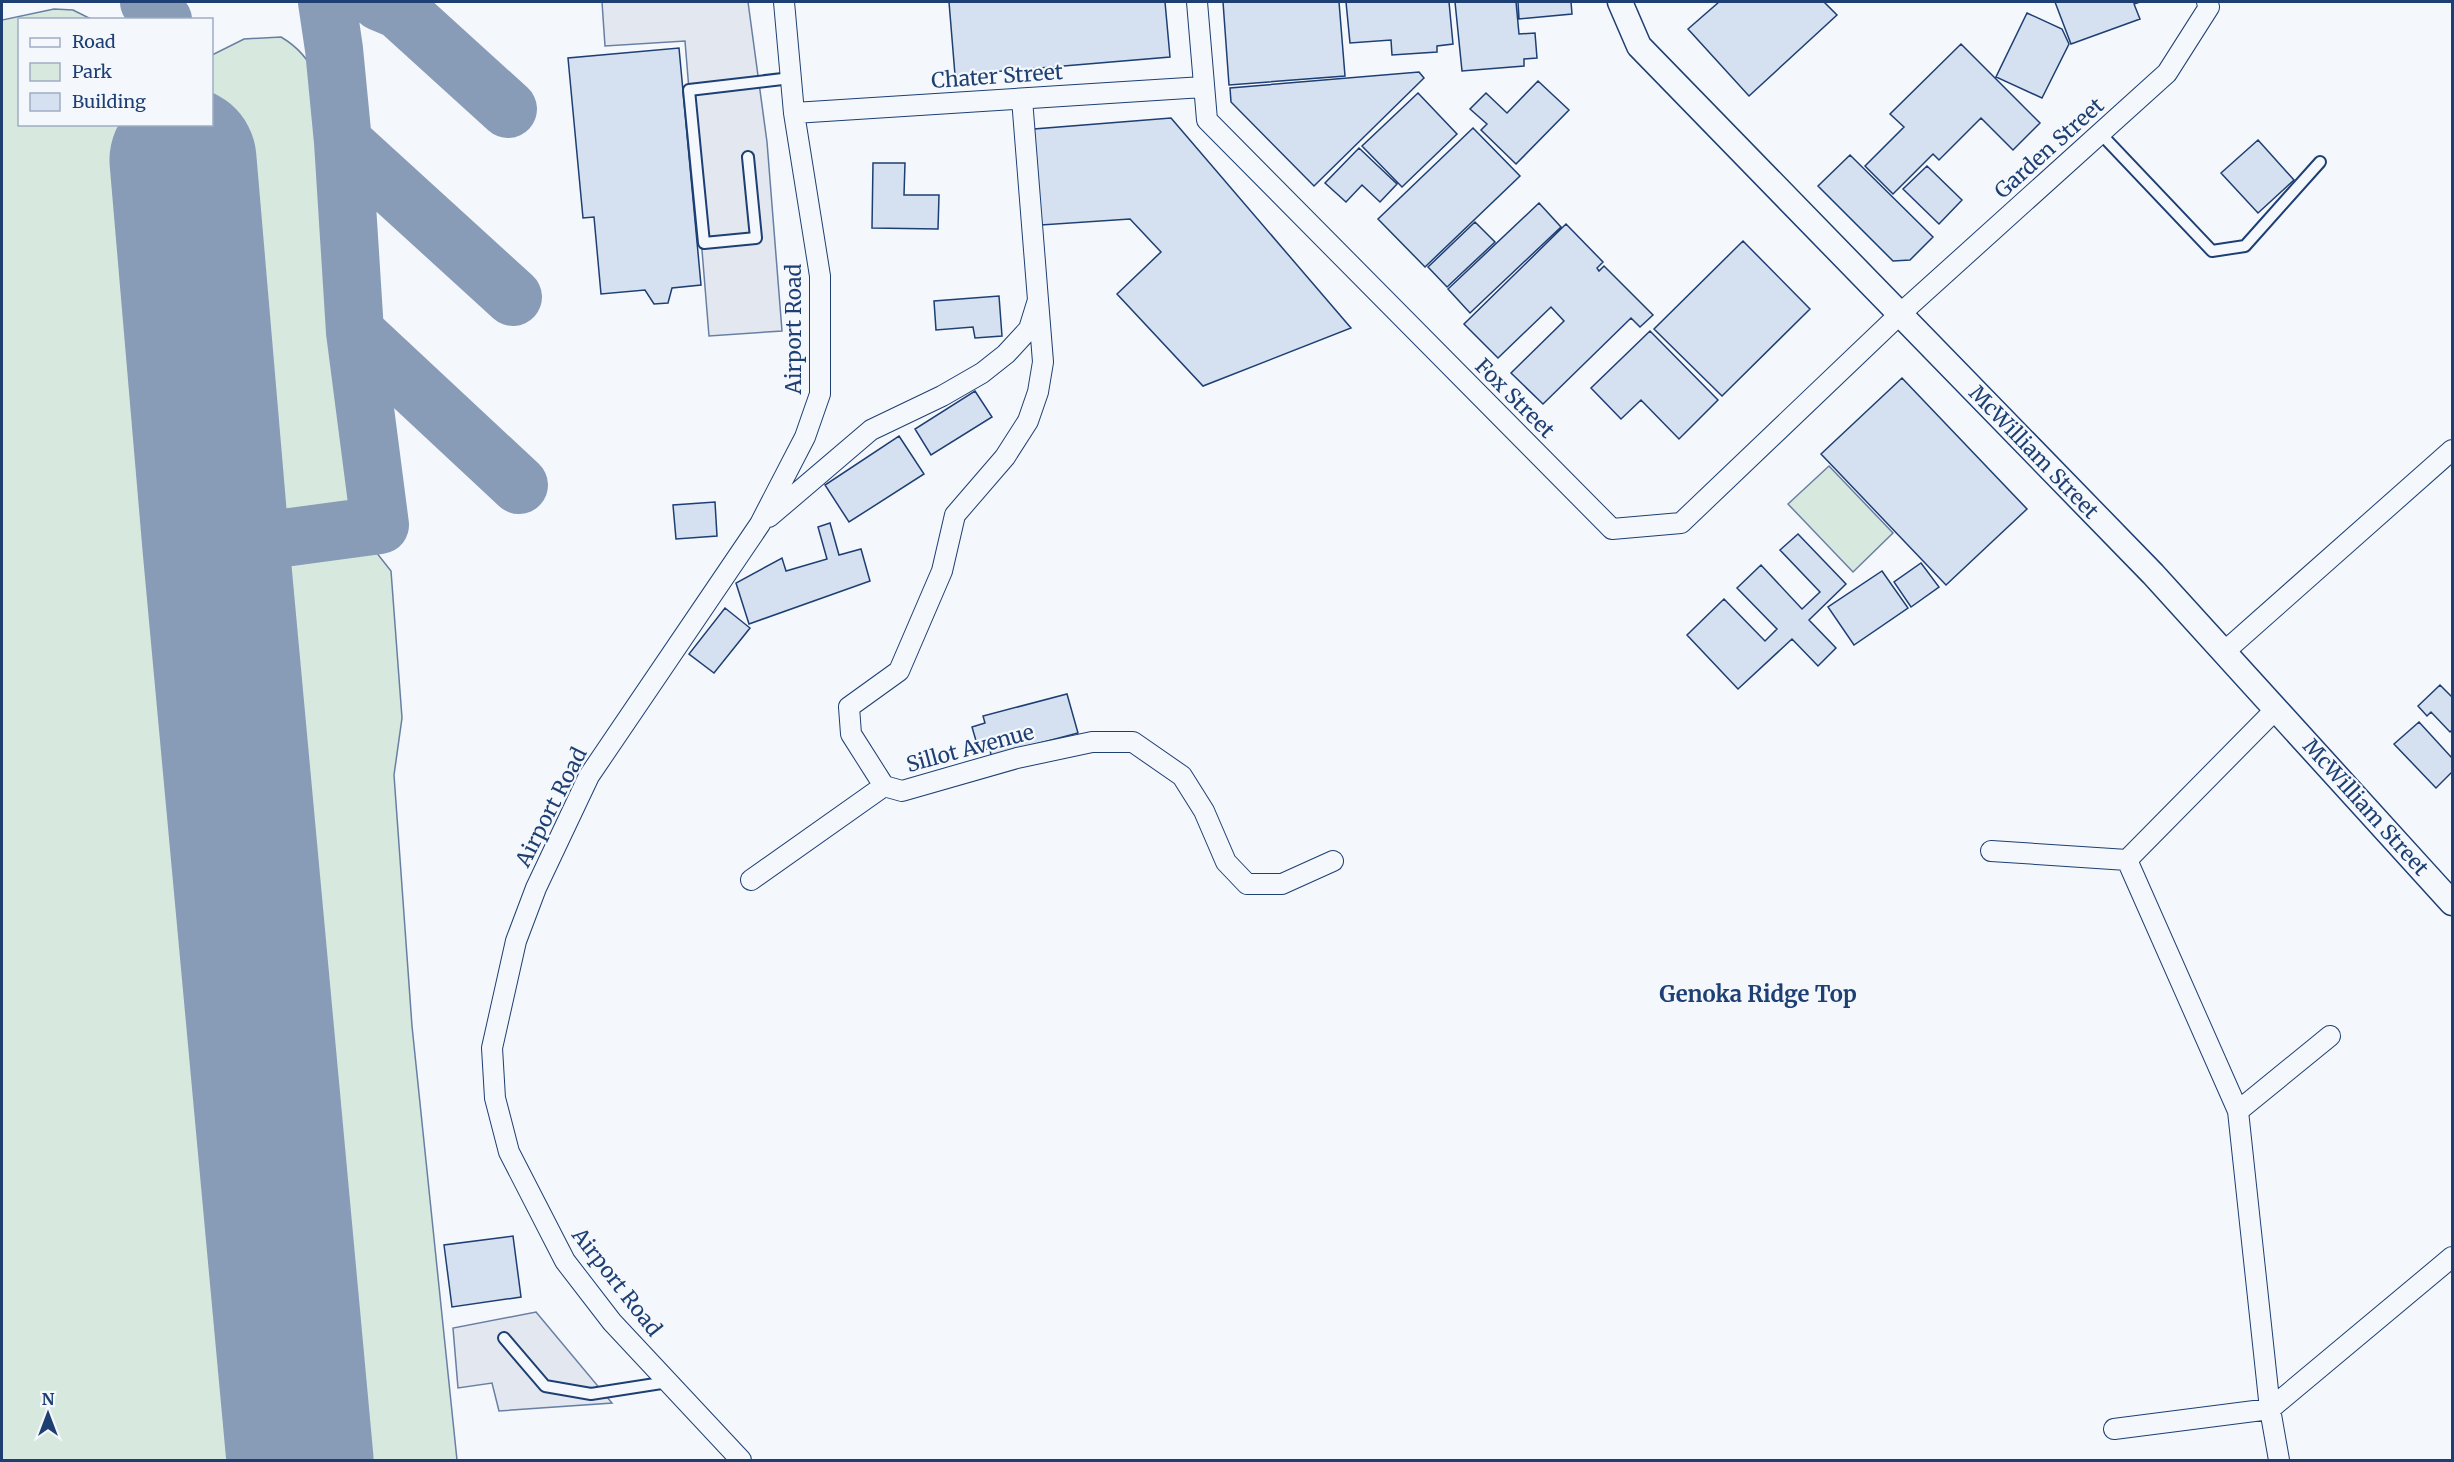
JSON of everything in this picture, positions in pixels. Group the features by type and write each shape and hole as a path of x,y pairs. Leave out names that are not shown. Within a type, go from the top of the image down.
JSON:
{"street":[{"name":"Airport Road","path":"741,1461 612,1322 565,1260 528,1193 509,1152 495,1098 492,1048 516,941 536,888 589,776 760,524 805,437 820,394 820,276 794,113 784,2"},
{"name":"Fox Street","path":"1197,2 1207,120 1612,530 1682,523 1900,314"},
{"name":"McWilliam Street","path":"1620,2 1639,46 2153,574 2452,903"},
{"name":"Garden Street","path":"1900,314 2167,73 2209,7 2207,2"},
{"name":"Chater Street","path":"794,113 1203,87"},
{"path":"760,524 871,430 942,396 982,373 1006,354 1029,329 1038,300 1022,99"},
{"name":"Sillot Avenue","path":"1038,300 1043,362 1038,392 1028,420 1005,457 955,515 942,571 899,671 849,707 851,734 884,786 902,791 1017,758 1081,744 1133,742 1182,777 1204,812 1226,862 1248,884 1282,884 1333,861"},
{"path":"2224,652 2452,450"},
{"path":"1991,851 2127,860 2276,709"},
{"path":"751,880 884,786"},
{"path":"2127,860 2238,1111 2270,1409 2279,1461"},
{"path":"2238,1111 2330,1036"},
{"path":"2114,1429 2270,1409 2452,1257"}],"lane":[{"path":"748,157 756,238 704,243 689,90 791,78"},
{"path":"2100,133 2212,251 2245,246 2320,162"},
{"path":"504,1338 545,1386 591,1394 668,1382"}],"green space":[{"path":"54,9 73,10 89,18 18,18 18,126 155,126 267,1460 2,1460 2,20"},
{"path":"281,37 302,54 316,77 361,511 352,517 271,526 242,523 235,507 201,126 213,126 213,54 244,39"},
{"path":"1829,466 1893,533 1853,572 1788,504"},
{"path":"348,549 376,552 391,571 402,718 394,775 412,1026 457,1460 327,1460 245,608 250,585 268,562"}],"shaded area":[{"path":"602,2 748,2 767,142 782,331 709,336 685,41 605,46"},
{"path":"536,1312 612,1403 499,1411 492,1383 458,1388 453,1328"}],"building":[{"path":"949,2 1165,2 1170,57 955,75"},
{"path":"1223,2 1339,2 1345,76 1229,85"},
{"path":"1346,2 1449,2 1453,44 1437,46 1437,52 1392,55 1391,40 1350,43"},
{"path":"1455,2 1516,2 1519,34 1535,33 1537,58 1524,59 1524,66 1462,71"},
{"path":"1518,2 1571,2 1572,14 1519,19"},
{"path":"1719,2 1824,2 1837,15 1749,96 1688,29"},
{"path":"2055,2 2140,2 2134,4 2140,19 2071,44"},
{"path":"2027,13 2062,29 2069,44 2042,98 1996,77"},
{"path":"1961,44 2040,123 2013,150 1981,118 1939,160 1933,154 1893,194 1865,166 1904,127 1890,114"},
{"path":"679,48 701,285 672,288 668,303 654,304 645,290 601,294 594,217 583,218 568,58"},
{"path":"1419,72 1424,78 1314,186 1231,102 1230,88"},
{"path":"1538,81 1569,110 1516,164 1481,130 1487,124 1470,109 1486,93 1507,113"},
{"path":"1418,93 1457,134 1402,187 1362,146"},
{"path":"1171,118 1351,328 1203,386 1117,294 1161,252 1130,219 1041,225 1034,129"},
{"path":"1473,128 1520,176 1425,267 1378,219"},
{"path":"2258,140 2294,180 2258,213 2221,173"},
{"path":"1359,148 1397,184 1380,202 1362,185 1346,202 1325,183"},
{"path":"1850,155 1933,237 1910,260 1893,261 1818,186"},
{"path":"873,163 905,163 904,195 939,195 938,229 872,228"},
{"path":"1927,166 1962,200 1939,224 1903,189"},
{"path":"1539,203 1561,227 1470,313 1448,289"},
{"path":"1475,222 1495,242 1447,287 1428,267"},
{"path":"1566,224 1603,262 1597,268 1599,271 1604,266 1653,315 1640,327 1631,318 1543,404 1511,373 1564,321 1551,307 1498,358 1464,324"},
{"path":"1743,241 1810,309 1722,396 1654,329"},
{"path":"999,296 1002,336 975,338 973,327 936,330 934,301"},
{"path":"1650,331 1718,400 1679,439 1641,400 1621,419 1591,388"},
{"path":"1902,378 2027,509 1946,585 1821,454"},
{"path":"975,391 992,417 931,455 915,429"},
{"path":"899,436 924,474 849,522 825,485"},
{"path":"715,502 717,536 676,539 673,505"},
{"path":"830,523 839,555 861,549 870,581 749,624 736,583 782,558 786,571 827,559 818,527"},
{"path":"1798,534 1846,584 1809,620 1836,648 1818,666 1792,639 1738,689 1687,635 1724,599 1765,641 1777,629 1737,588 1761,565 1802,609 1820,592 1780,550"},
{"path":"1921,563 1939,587 1911,607 1894,582"},
{"path":"1882,571 1908,608 1854,645 1828,607"},
{"path":"725,608 750,628 714,673 689,654"},
{"path":"2440,685 2452,697 2452,730 2450,732 2431,712 2427,716 2418,706"},
{"path":"1067,694 1078,733 991,756 990,748 979,751 972,727 985,723 983,716"},
{"path":"2419,722 2452,758 2452,772 2436,788 2394,744"},
{"path":"513,1236 521,1297 452,1307 444,1245"}],"taxiway":[{"path":"149,2 161,18"},
{"path":"327,2 343,142 355,332 519,485"},
{"path":"380,2 399,10 508,109"},
{"path":"179,126 183,160"},
{"path":"343,142 513,297"},
{"path":"216,547 380,525 355,332"}],"runway":[{"path":"183,160 216,547 300,1460"}],"district":[{"name":"Genoka Ridge Top","path":"1758,994"}]}
